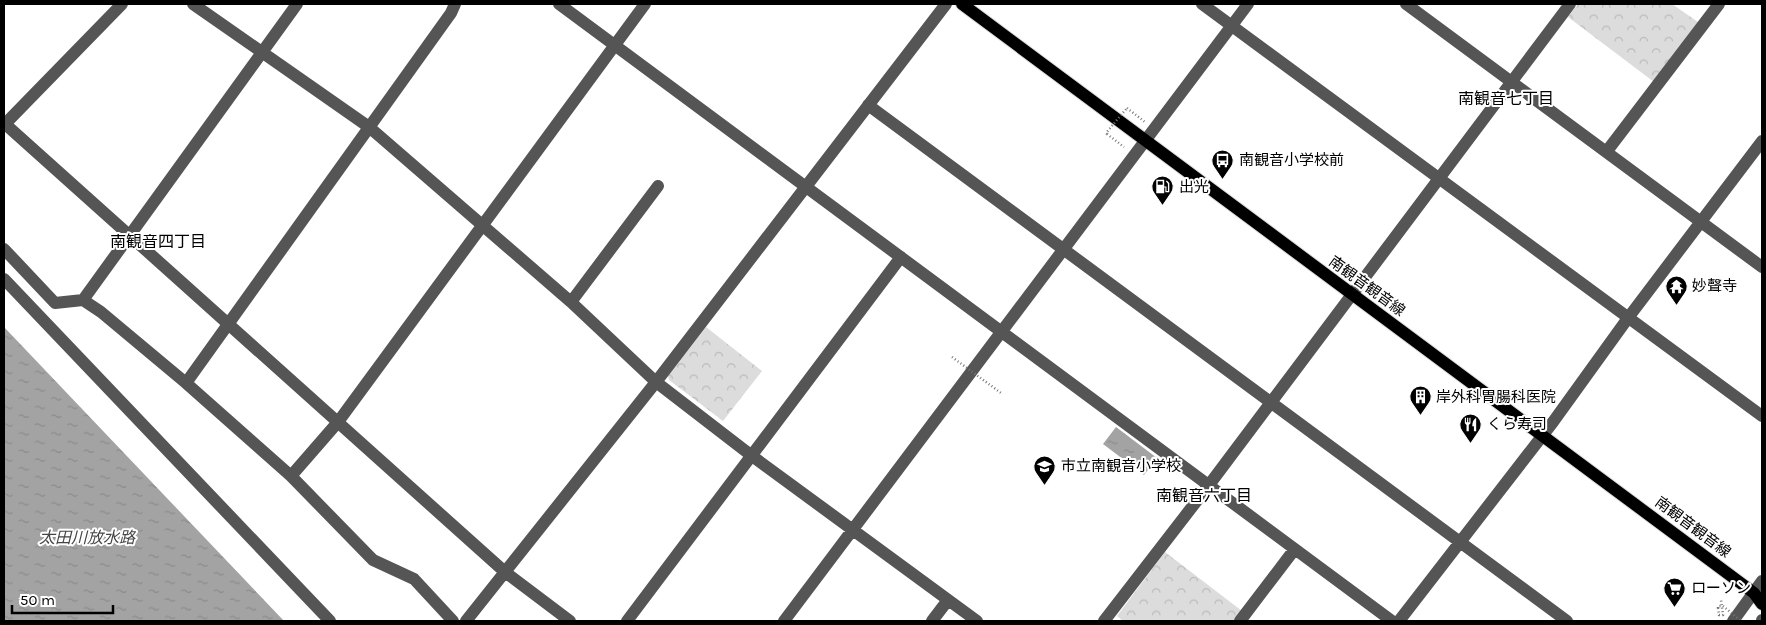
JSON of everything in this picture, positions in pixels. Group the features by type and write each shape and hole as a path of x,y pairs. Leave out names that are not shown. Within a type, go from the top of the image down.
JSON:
{"main road":[{"name":"南観音観音線","path":"962,4 1145,142 1758,593 1762,604"}],"street":[{"path":"122,4 4,124 505,572 570,621"},
{"path":"193,4 369,126 571,302 656,382 752,456 977,621"},
{"path":"83,300 297,4"},
{"path":"186,383 230,325 369,126 451,13 455,4"},
{"path":"559,4 1392,621"},
{"path":"291,476 338,422 645,4"},
{"path":"466,621 656,382 946,4"},
{"path":"1202,4 1762,416"},
{"path":"784,621 1248,4"},
{"path":"1408,4 1762,267"},
{"path":"1104,621 1209,485 1510,81 1570,4"},
{"path":"1607,152 1719,4"},
{"path":"868,105 1567,621"},
{"path":"1399,621 1543,434 1762,141"},
{"path":"571,302 658,186"},
{"path":"4,249 55,303 83,300 101,312 186,383 291,476 373,560 414,578 453,621"},
{"path":"626,621 901,257"},
{"path":"4,279 330,621"},
{"path":"1240,621 1294,550"},
{"path":"1733,621 1758,593 1762,581"},
{"path":"932,621 948,600"}],"path":[{"path":"1125,148 1106,133 1127,108 1145,122"},
{"path":"952,357 1001,393"},
{"path":"1721,600 1723,615 1719,615 1718,606 1723,606 1742,621"}],"green space":[{"path":"1578,4 1672,4 1698,22 1654,82 1568,17"},
{"path":"706,327 762,371 723,421 669,380 668,376"},
{"path":"1165,552 1242,611 1234,621 1123,621 1117,616"}],"water":[{"name":"太田川放水路","path":"4,327 284,621 4,621"},
{"path":"1116,427 1157,458 1144,475 1103,444"}],"place":[{"name":"南観音小学校前","path":"1223,179"},
{"name":"出光","path":"1163,206"},
{"name":"妙聲寺","path":"1676,305"},
{"name":"岸外科胃腸科医院","path":"1420,416"},
{"name":"くら寿司","path":"1471,443"},
{"name":"市立南観音小学校","path":"1045,485"},
{"name":"ローソン","path":"1675,607"}],"district":[{"name":"南観音七丁目","path":"1506,98"},
{"name":"南観音四丁目","path":"158,241"},
{"name":"南観音六丁目","path":"1204,495"}]}
